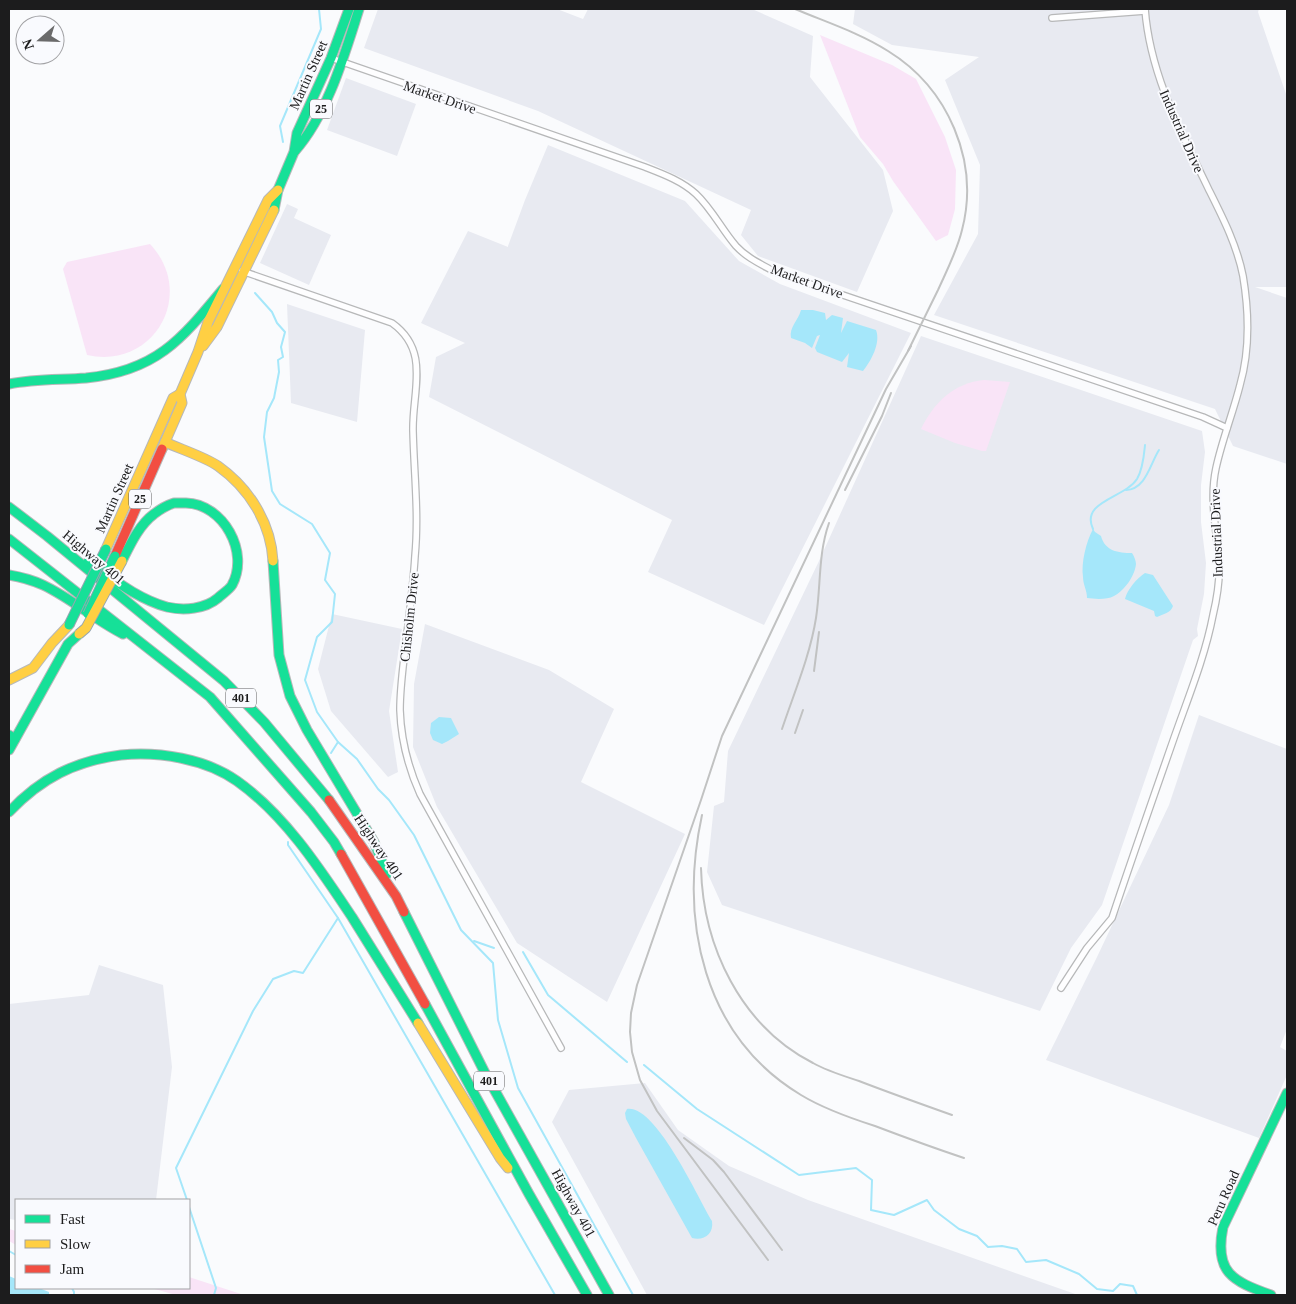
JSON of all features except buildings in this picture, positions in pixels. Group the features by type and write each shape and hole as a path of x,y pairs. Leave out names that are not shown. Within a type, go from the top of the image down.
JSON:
{"main road":[{"name":"Martin Street","path":"198,352 217,327 276,205 278,190 294,152 298,133 331,58 349,9"},
{"name":"Martin Street","path":"294,152 308,136 342,62 359,9"},
{"name":"Martin Street","path":"118,558 182,403 180,394 198,352 208,322 268,200 278,190"},
{"path":"9,384 113,374 133,369 155,360 173,347 187,333 223,289"},
{"name":"Martin Street","path":"68,644 69,625 106,549 173,398 180,394"},
{"path":"165,442 217,465 243,487 255,505 268,533 274,556 279,655 290,696 307,730 374,842 396,896"},
{"path":"47,536 151,601 167,607 186,610 203,607 218,599 227,591 235,579 239,565 238,552 226,524 215,513 194,502 180,502 154,514 118,558"},
{"name":"Highway 401","path":"9,507 196,656 224,681 264,722 322,790 396,896 485,1073 609,1295"},
{"name":"401","path":"9,540 210,697 311,812 334,842 587,1295"},
{"name":"25","path":"9,750 12,737 68,644 86,628 118,558"},
{"path":"9,575 40,582 58,591 108,628 139,642"},
{"path":"9,680 33,668 69,625"},
{"path":"9,812 26,794 56,774 100,758 141,753 172,756 205,765 236,780 260,799 291,833 325,876 384,966 500,1158 529,1194"},
{"name":"Peru Road","path":"1271,1295 1247,1288 1233,1278 1226,1270 1222,1260 1220,1238 1223,1227 1287,1093"}],"street":[{"path":"1052,18 1145,10"},
{"name":"Industrial Drive","path":"1061,988 1087,948 1112,918 1197,674 1209,633 1219,584 1214,489 1216,468 1241,384 1247,351 1248,327 1242,274 1235,248 1164,93 1154,58 1145,10"},
{"name":"Market Drive","path":"331,58 646,167 674,179 696,194 737,247 753,260 775,272 1203,417 1227,428"},
{"name":"Chisholm Drive","path":"234,268 392,323 406,336 415,353 417,373 413,403 413,430 417,518 415,556 400,697 404,748 420,794 561,1048"}],"shaded area":[{"path":"378,9 557,9 583,19 588,9 752,9 813,36 810,77 883,170 893,211 857,292 758,256 741,235 751,210 538,111 364,48"},
{"path":"855,9 1259,9 1258,12 1287,97 1287,287 1255,287 1287,298 1287,464 1233,446 1215,409 934,315 978,234 980,165 945,80 979,57 892,45 853,24"},
{"path":"820,35 892,65 916,79 945,137 956,170 955,209 948,235 936,241 883,164 860,137"},
{"path":"346,78 416,104 397,156 327,130"},
{"path":"548,145 685,201 739,261 780,284 911,333 764,625 648,572 672,520 429,397 436,357 465,343 421,323 468,231 508,247"},
{"path":"287,204 298,209 294,218 331,235 309,285 260,263"},
{"path":"150,244 164,264 169,285 168,305 161,324 149,340 132,351 111,357 87,355 63,269 67,262"},
{"path":"287,304 365,330 357,422 291,403"},
{"path":"921,336 1202,431 1205,452 1201,485 1201,522 1206,563 1204,594 1197,629 1198,636 1193,640 1102,905 1071,948 1040,1011 722,905 707,872 714,806 724,802 728,751 819,561"},
{"path":"984,380 1010,382 986,451 955,443 921,429 932,410 946,396 963,385"},
{"path":"332,614 402,629 389,711 398,772 388,777 331,711 318,669"},
{"path":"425,624 549,670 614,709 581,782 685,834 607,1002 517,943 437,807 413,747 414,684"},
{"path":"1199,715 1287,749 1287,1029 1280,1047 1287,1051 1287,1075 1259,1138 1046,1060 1169,805"},
{"path":"99,965 163,985 172,1067 156,1199 15,1199 15,1220 9,1219 9,1004 89,995"},
{"path":"645,1083 678,1130 729,1166 808,1200 1078,1295 647,1295 552,1122 569,1090"},
{"path":"9,1229 15,1231 15,1244 9,1241"},
{"path":"190,1277 244,1295 176,1295 155,1289 190,1289"}],"water":[{"path":"801,310 825,313 826,320 832,315 843,318 841,333 847,321 876,330 876,346 872,357 863,371 847,367 849,353 842,362 817,352 815,348 820,335 817,336 812,348 805,343 791,338 792,327"},
{"path":"1093,529 1101,536 1109,548 1117,552 1132,553 1136,561 1134,573 1122,591 1108,598 1087,598 1083,559"},
{"path":"1145,573 1153,575 1173,606 1169,612 1157,617 1154,611 1125,599 1133,584"},
{"path":"439,717 451,718 459,734 442,744 433,740 430,733 431,723"},
{"path":"627,1109 638,1112 651,1121 676,1155 712,1221 710,1233 707,1236 696,1239 692,1238 626,1119 625,1113"},
{"path":"9,1276 15,1279 15,1289 42,1289 49,1292 49,1295 9,1295"}],"waterway":[{"path":"283,142 280,126 321,29 319,9"},
{"path":"255,293 272,312 277,323 285,332 281,347 283,357 278,360 279,372 274,398 267,412 264,437 272,491 280,504 312,524 330,553 325,580 335,594 332,622 317,637 305,680 317,712 338,742 357,759 414,835 461,930 493,963 498,1020 518,1088 633,1295"},
{"path":"1093,529 1091,520 1093,512 1098,506 1123,491 1137,479 1144,458 1145,445"},
{"path":"1126,490 1133,489 1143,481 1159,450"},
{"path":"331,753 338,742"},
{"path":"288,842 288,845 338,918 555,1295"},
{"path":"187,1199 176,1168 253,1011 273,979 294,971 303,973 338,918"},
{"path":"474,941 494,948"},
{"path":"523,952 548,995 627,1062"},
{"path":"644,1065 697,1109 799,1175 856,1168 872,1180 871,1210 894,1215 927,1200 934,1210 959,1229 977,1236 988,1247 1002,1246 1017,1249 1026,1262 1046,1260 1079,1274 1097,1289 1113,1291 1120,1284 1133,1286 1137,1295"},
{"path":"190,1210 216,1288 214,1295"},
{"path":"9,1251 15,1254"},
{"path":"72,1289 74,1295"},
{"path":"1168,1295 1177,1295"}],"railway":[{"path":"795,9 866,39 888,51 909,66 943,106 954,128 962,153 966,178 966,204 962,230 955,253 908,351"},
{"path":"768,1260 657,1111 640,1080 632,1052 631,1013 637,985 722,736 886,389 911,346"},
{"path":"845,490 882,416 891,393"},
{"path":"782,729 806,660 813,632 818,606 823,546 829,523"},
{"path":"814,671 819,632"},
{"path":"795,733 803,710"},
{"path":"702,815 696,855 694,895 697,935 706,973 721,1008 741,1041 768,1070 810,1100 828,1109 964,1158"},
{"path":"701,868 703,898 709,927 718,955 746,1006 765,1028 788,1047 813,1063 952,1115"},
{"path":"684,1138 713,1160 724,1172 782,1250"}],"traffic: fast":[{"path":"274,210 278,190 294,152 297,133 331,58 349,9"},
{"path":"295,151 307,136 326,102 341,65 359,9"},
{"path":"9,384 38,380 86,378 131,368 149,360 180,338 223,289"},
{"path":"88,562 146,599 167,607 187,609 207,605 229,589 237,572 238,558 230,532 222,521 199,505 174,503 156,512 144,524 135,536 122,561"},
{"path":"9,507 224,681 264,722 329,800"},
{"path":"9,539 210,697 311,812 341,854"},
{"path":"69,625 106,549"},
{"path":"88,614 115,556"},
{"path":"273,561 279,655 290,696 307,730 374,842 387,874"},
{"path":"9,575 31,580 53,590 123,634"},
{"path":"9,750 68,644 79,634"},
{"path":"9,735 15,739"},
{"path":"9,812 34,790 60,773 104,758 121,755 151,754 182,758 225,773 271,810 300,844 352,917 418,1023"},
{"path":"404,912 485,1073 609,1295"},
{"path":"425,1004 529,1194 587,1295"},
{"path":"1271,1295 1246,1285 1229,1273 1221,1255 1221,1242 1223,1227 1287,1093"}],"traffic: slow":[{"path":"162,449 182,403 180,394 198,352 208,322 268,200 278,190"},
{"path":"203,346 217,327 274,210"},
{"path":"106,549 173,398 180,394"},
{"path":"165,442 213,463 239,485 263,520 268,533 273,561"},
{"path":"79,634 86,628 122,561"},
{"path":"9,680 33,668 69,625"},
{"path":"418,1023 500,1158 508,1168"}],"traffic: jam":[{"path":"115,556 162,449"},
{"path":"329,800 396,896 404,912"},
{"path":"341,854 425,1004"}]}
